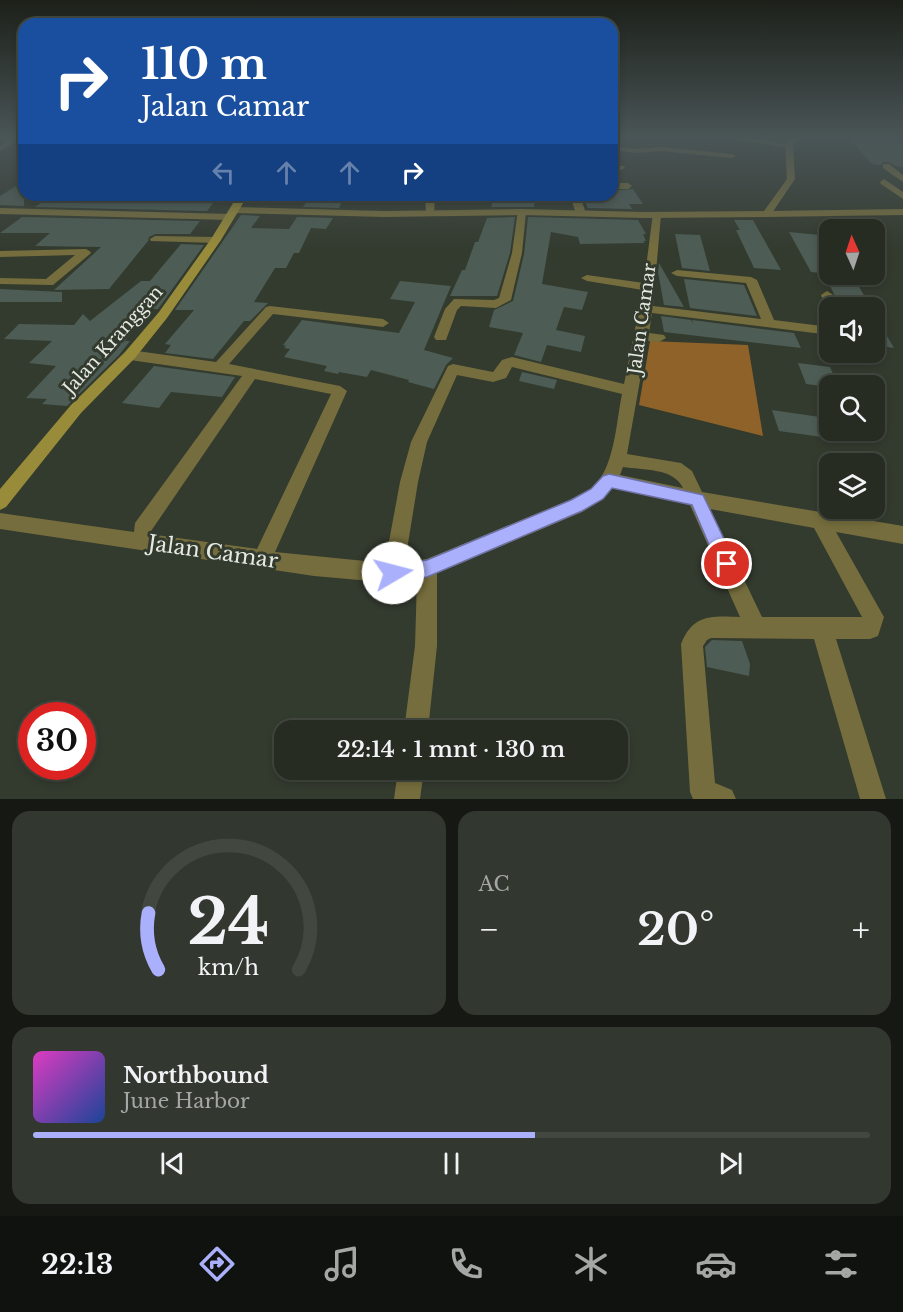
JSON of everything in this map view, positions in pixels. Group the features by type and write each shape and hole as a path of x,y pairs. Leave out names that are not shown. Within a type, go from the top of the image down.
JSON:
{"main road":[{"name":"Jalan Kranggan","path":"0,502 76,409 130,355 163,315 216,240 240,201"}],"street":[{"path":"767,214 791,179 791,175"},
{"path":"884,182 903,196"},
{"path":"618,186 628,186"},
{"path":"430,201 431,214"},
{"path":"576,201 580,214"},
{"path":"2,212 431,214 521,212 656,215 903,212"},
{"path":"441,337 451,309 458,302 496,304 505,300 517,253 521,212"},
{"name":"Jalan Camar","path":"0,521 314,567 393,573 427,568 576,506 597,494 609,480 618,459 622,425 631,392 651,338 647,309 656,215"},
{"path":"155,239 216,240"},
{"path":"0,254 86,252 49,283 0,281"},
{"path":"677,273 751,280 769,323"},
{"path":"587,278 648,287"},
{"path":"647,309 819,330"},
{"path":"220,366 270,310 383,323"},
{"path":"130,355 220,366 340,391 265,553"},
{"path":"393,573 409,483 420,442 453,369 493,377 501,375 507,363 512,362 631,392"},
{"path":"142,529 252,373"},
{"path":"618,459 675,468 686,476 756,628"},
{"path":"609,480 697,500 903,536"},
{"path":"723,799 703,792 692,644 699,632 711,627 870,628 873,617 820,521"},
{"path":"417,720 426,646 427,568"},
{"path":"822,629 873,799"},
{"path":"407,799 410,780"}],"shaded area":[{"path":"650,341 748,345 763,436 639,405"}],"building":[{"path":"18,185 18,201 24,201 24,206 0,205 0,196"},
{"path":"633,189 643,204 629,204 632,209 588,208 585,201 618,201 618,190"},
{"path":"43,201 214,201 207,211 35,207"},
{"path":"307,201 342,201 339,208 303,207"},
{"path":"493,201 535,201 534,207 491,207"},
{"path":"241,215 260,216 251,228 289,229 297,217 333,218 326,229 311,228 299,253 294,253 286,268 275,268 254,302 268,303 250,321 244,321 213,359 165,353 171,345 165,344 194,310 175,310"},
{"path":"22,217 200,221 190,234 155,234 149,237 109,289 54,290 101,247 35,246 50,233 0,233"},
{"path":"515,217 510,253 497,296 450,296 462,270 465,270 487,218"},
{"path":"528,217 638,220 646,234 643,234 645,243 580,244 578,237 551,232 542,284 588,292 582,310 564,307 556,330 585,336 581,352 547,345 541,362 514,355 523,333 489,327 494,310 513,301 524,254"},
{"path":"734,220 753,220 781,270 754,268 736,230 740,230"},
{"path":"789,232 819,235 819,273 811,272"},
{"path":"675,234 700,235 710,271 682,268"},
{"path":"181,244 204,245 158,309 149,309 125,341 130,341 119,355 67,406 42,404 47,399 26,398 56,366 29,363 52,341 4,339 19,324 74,325 83,314 90,321 141,281 150,281"},
{"path":"659,263 684,307 664,305 658,272"},
{"path":"684,279 744,285 757,316 690,308"},
{"path":"400,281 451,286 424,350 453,358 446,365 434,389 371,370 367,377 339,372 338,374 324,371 327,366 284,357 290,349 284,348 286,346 283,345 302,320 399,333 415,302 390,299"},
{"path":"830,285 858,285 865,297 836,297"},
{"path":"0,289 62,292 62,302 0,302"},
{"path":"661,316 691,320 693,324 692,320 794,333 801,348 664,332"},
{"path":"885,333 894,348 885,347"},
{"path":"798,363 830,367 833,375 819,375 819,386 806,384"},
{"path":"154,366 235,377 222,397 171,392 159,408 122,403"},
{"path":"522,372 557,380 554,389 519,381"},
{"path":"772,410 819,417 819,437 779,431"},
{"path":"712,640 742,641 750,664 749,676 707,667 705,647"}],"route":[{"path":"393,573 427,568 576,506 597,494 609,480 697,500 727,564"}]}
